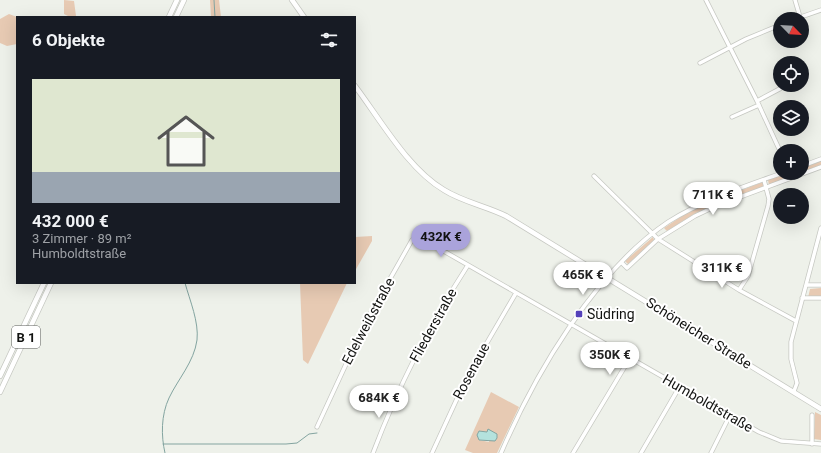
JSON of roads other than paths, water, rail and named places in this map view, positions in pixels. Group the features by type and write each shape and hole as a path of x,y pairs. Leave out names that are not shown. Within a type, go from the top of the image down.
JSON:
{"main road":[{"path":"169,16 177,0"},
{"path":"176,16 184,0"},
{"path":"292,0 303,16"},
{"name":"Schöneicher Straße","path":"356,87 412,163 433,183 453,195 506,216 794,391 821,409"},
{"name":"B 1","path":"0,376 44,284"},
{"name":"B 1","path":"0,392 51,284"}],"street":[{"path":"706,0 757,100 777,144"},
{"path":"795,0 799,12"},
{"path":"809,14 821,10"},
{"path":"700,63 773,27"},
{"path":"757,100 773,92"},
{"path":"732,117 759,105"},
{"path":"809,163 821,159"},
{"path":"622,263 627,268 658,239 703,212 821,167"},
{"path":"594,176 658,239 739,290 796,321"},
{"path":"501,453 536,381 572,324 607,277 653,234 669,222 703,203 773,176"},
{"path":"739,290 748,276 766,216 769,199 764,180"},
{"path":"794,391 797,383 792,368 791,351 796,321 821,228"},
{"name":"Humboldtstraße","path":"414,239 421,238 776,440 821,444"},
{"name":"Edelweißstraße","path":"316,427 365,323 414,239"},
{"name":"Fliederstraße","path":"373,453 410,368 440,310 468,265"},
{"path":"806,285 821,285"},
{"name":"Rosenaue","path":"432,453 468,375 516,293"},
{"path":"802,298 821,298"},
{"path":"573,453 630,358"},
{"path":"641,453 680,386"},
{"path":"711,453 730,415"},
{"path":"812,415 812,444"}],"water":[{"path":"488,429 497,434 495,441 479,440 477,435 479,431 487,432"}],"waterway":[{"path":"214,0 215,16"},
{"path":"165,453 162,426 164,411 169,398 193,356 197,340 197,326 185,284"},
{"path":"163,444 286,444 297,443 309,434 317,433"}],"place":[{"name":"Südring","path":"579,314"}]}
